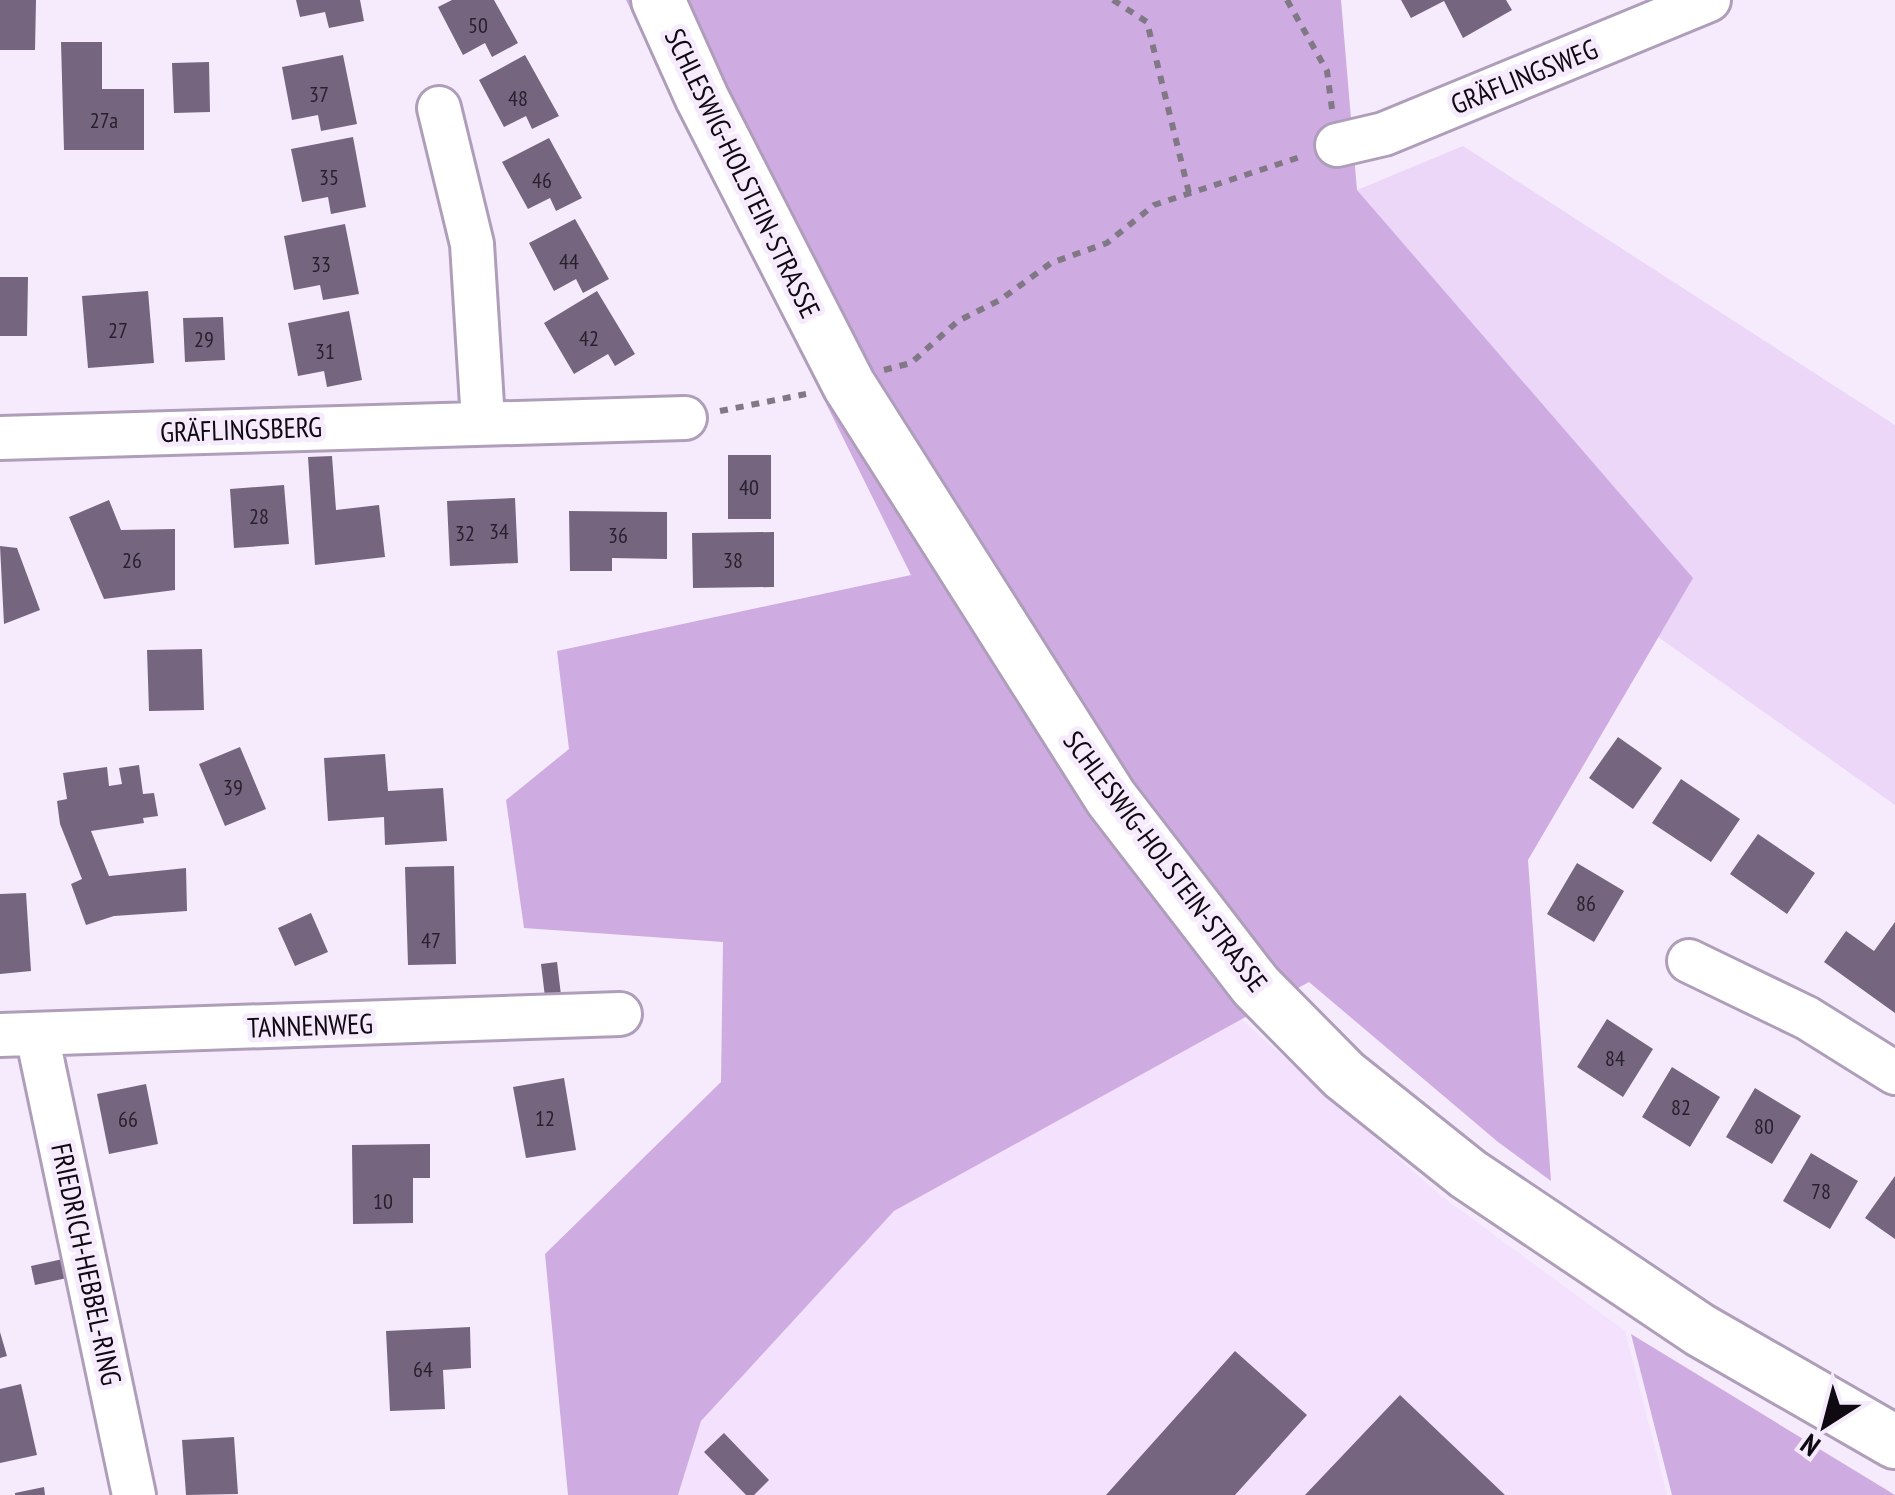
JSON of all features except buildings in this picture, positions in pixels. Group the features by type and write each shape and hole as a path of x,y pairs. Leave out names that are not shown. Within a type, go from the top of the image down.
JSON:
{"main road":[{"name":"SCHLESWIG-HOLSTEIN-STRASSE","path":"658,0 702,98 1111,798 1256,986 1344,1075 1468,1174 1700,1330 1895,1442"}],"street":[{"name":"GRÄFLINGSWEG","path":"1337,146 1384,134 1709,0"},
{"path":"439,108 472,244 483,421"},
{"name":"GRÄFLINGSBERG","path":"0,438 684,418"},
{"path":"1690,961 1806,1018 1895,1073"},
{"name":"TANNENWEG","path":"19,1035 620,1014"},
{"name":"FRIEDRICH-HEBBEL-RING","path":"19,1035 134,1495"}],"path":[{"path":"1113,0 1147,22 1189,193"},
{"path":"684,418 868,387 876,372 911,363 958,322 1000,300 1051,262 1107,243 1154,205 1337,146 1327,70 1287,0"}],"shaded area":[{"path":"626,0 1341,0 1357,190 1693,578 1528,860 1551,1181 1498,1142 1309,982 894,1211 701,1421 678,1495 568,1495 545,1254 721,1082 723,942 524,928 506,800 569,749 557,651 911,575"},
{"path":"1463,146 1895,425 1895,805 1658,637 1692,577 1357,190"},
{"path":"1241,1019 1440,1195 1625,1331 1667,1495 678,1495 701,1421 894,1211"},
{"path":"1631,1334 1895,1495 1672,1495"}]}
